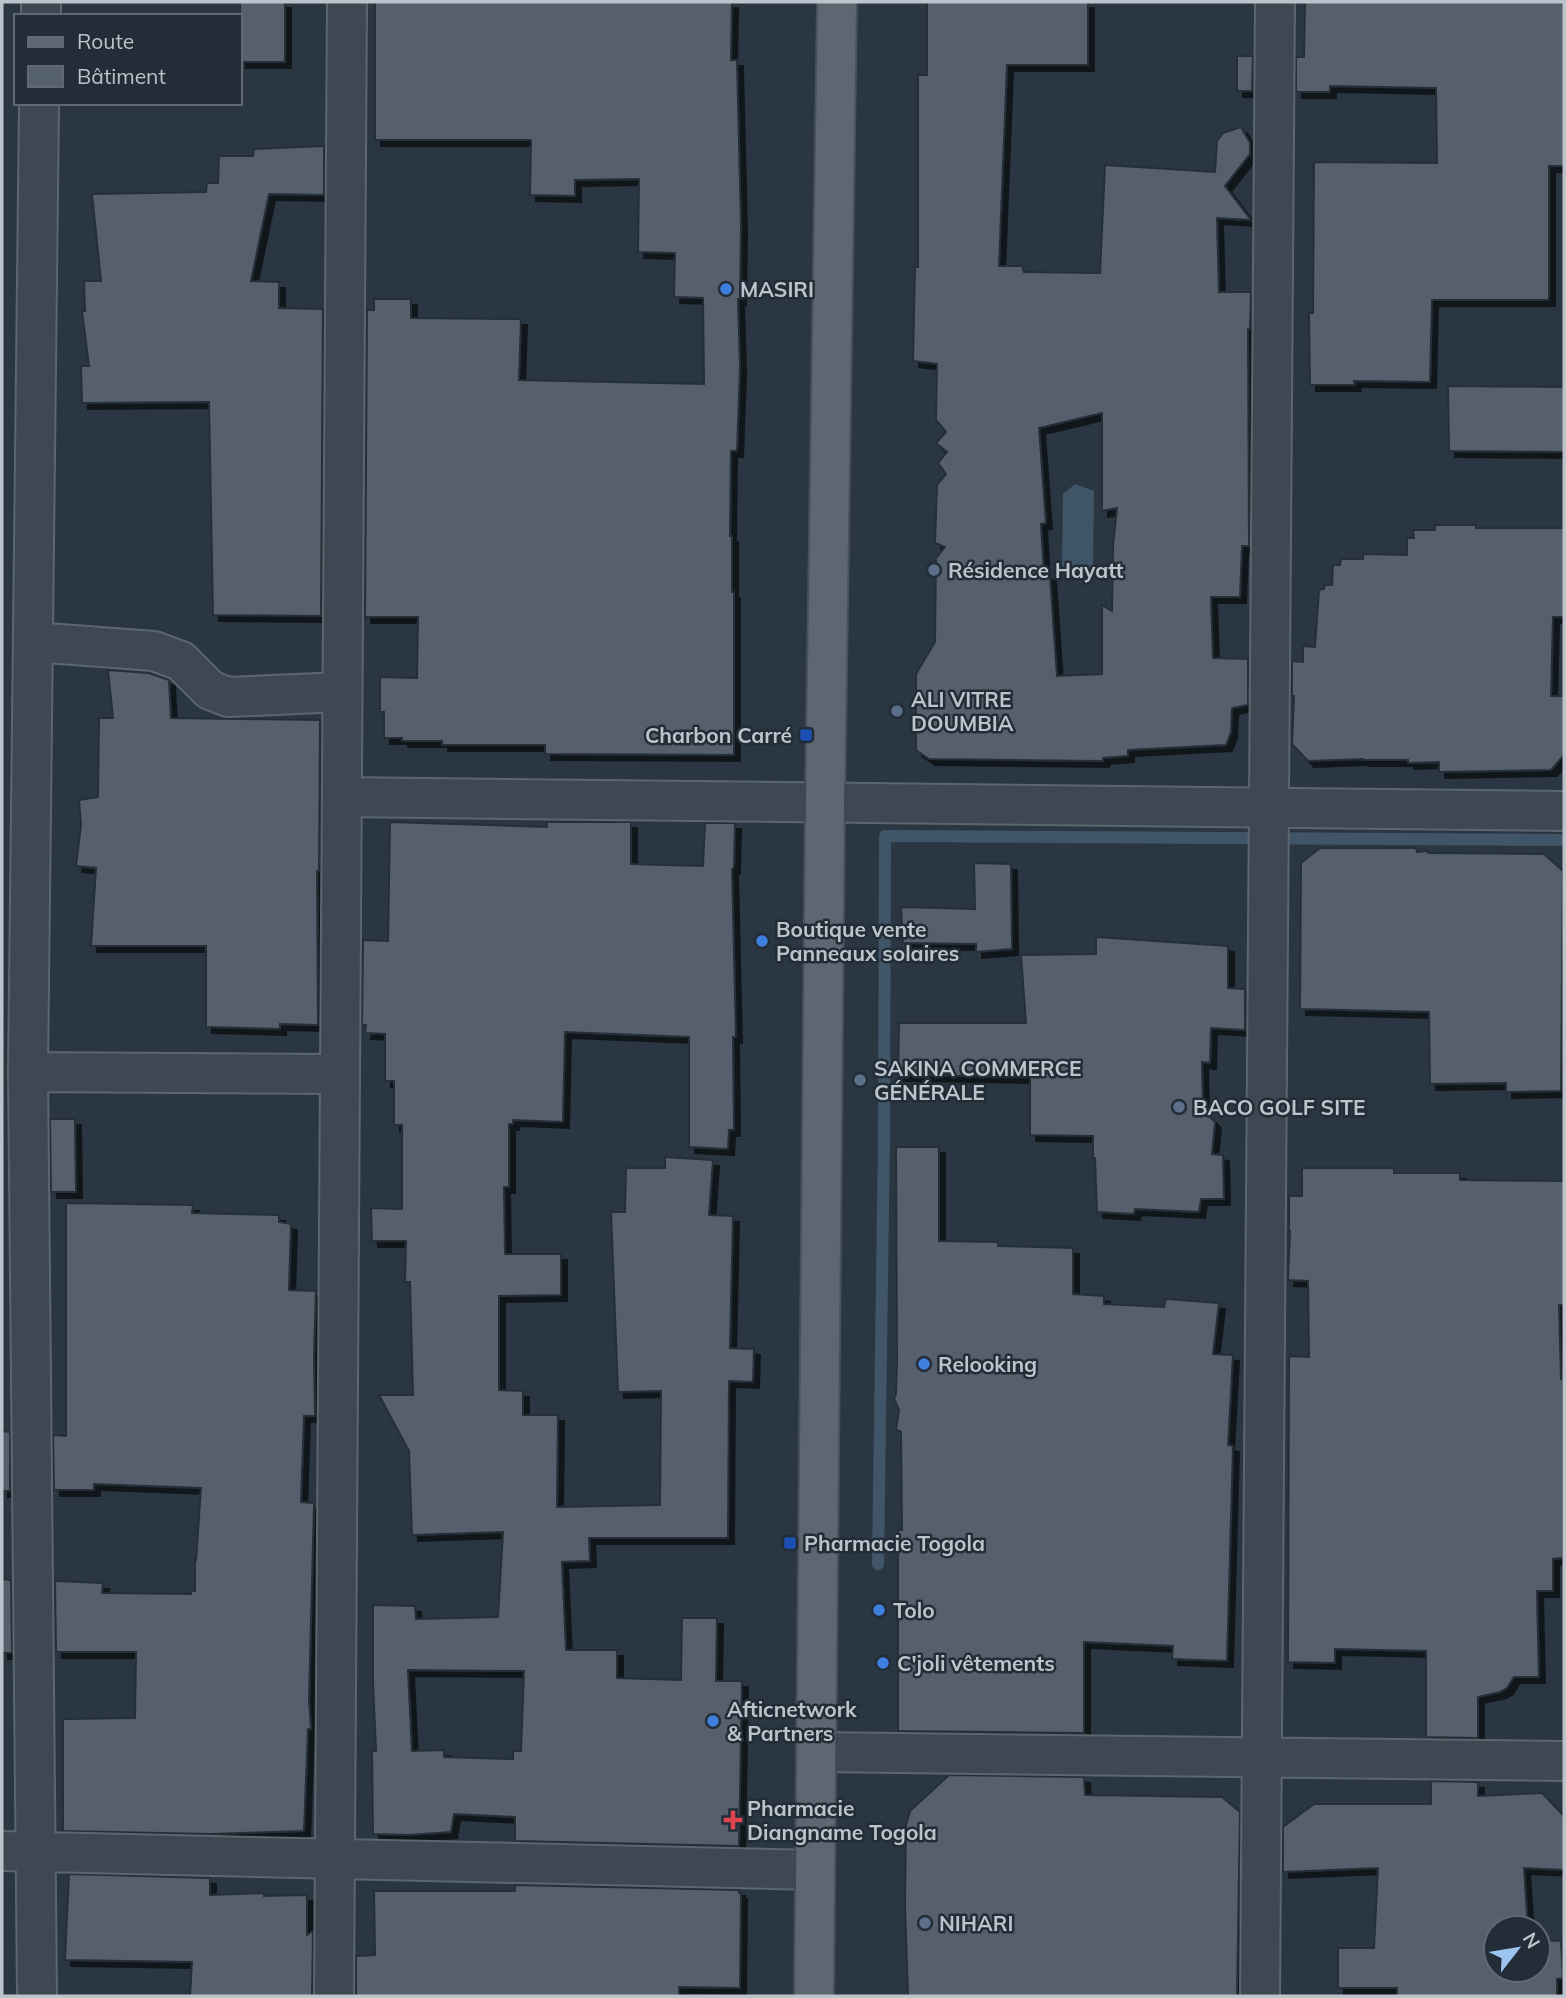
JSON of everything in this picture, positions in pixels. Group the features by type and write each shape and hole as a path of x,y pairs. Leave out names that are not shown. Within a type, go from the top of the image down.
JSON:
{"main road":[{"path":"814,1996 825,802 836,2"}],"street":[{"path":"334,1996 347,2"},
{"path":"1260,1996 1275,2"},
{"path":"37,1996 19,1851 40,105"},
{"path":"33,642 154,651 181,661 210,690 228,697 342,692"},
{"path":"342,797 1564,811"},
{"path":"28,1072 340,1074"},
{"path":"816,1752 1564,1761"},
{"path":"19,1851 815,1870"}],"water":[{"path":"1075,484 1094,491 1093,568 1076,575 1062,566 1063,494"}],"building":[{"path":"240,2 285,2 285,62 242,62"},
{"path":"375,2 732,2 731,60 737,60 741,226 737,451 731,451 734,755 545,754 545,745 442,745 442,741 384,738 384,712 380,712 380,677 417,678 418,617 365,617 367,310 374,310 374,299 411,299 411,318 521,319 519,380 704,384 703,298 674,297 675,253 638,252 639,179 575,180 575,196 530,195 531,140 375,140"},
{"path":"927,2 1088,2 1088,65 1007,65 999,266 1022,266 1024,272 1100,273 1105,165 1215,172 1217,141 1223,133 1241,127 1250,143 1250,154 1225,186 1251,220 1217,218 1219,292 1251,292 1248,329 1249,546 1242,546 1240,597 1211,597 1213,658 1248,659 1248,705 1232,708 1231,732 1226,745 1128,750 1128,756 1103,758 1103,761 929,759 916,750 916,674 935,642 936,558 945,547 935,543 937,485 946,474 938,463 947,452 936,443 946,432 936,420 937,364 913,361 915,267 918,267 918,75 927,75","holes":["1102,413 1102,511 1117,508 1113,546 1112,611 1102,605 1102,674 1057,676 1050,576 1044,573 1041,524 1046,523 1039,428"]},
{"path":"1305,2 1564,2 1564,166 1549,166 1549,300 1432,300 1430,382 1354,381 1355,385 1310,385 1309,313 1313,313 1314,162 1437,163 1436,88 1330,86 1330,92 1296,92 1296,57 1304,57"},
{"path":"1237,56 1253,56 1252,91 1237,91"},
{"path":"324,146 324,195 269,194 251,281 279,282 279,308 323,309 321,616 213,615 209,402 82,403 81,366 89,366 82,311 85,311 84,281 101,281 92,194 206,192 207,183 218,183 219,156 253,156 254,149"},
{"path":"1448,386 1564,387 1564,452 1449,451"},
{"path":"1435,525 1564,528 1564,617 1553,617 1551,696 1564,696 1564,755 1551,770 1439,772 1439,762 1408,763 1408,760 1363,759 1308,761 1292,744 1292,661 1303,662 1303,646 1315,647 1319,590 1324,589 1325,585 1332,585 1333,565 1340,565 1341,559 1363,559 1363,554 1407,555 1407,538 1414,538 1413,530 1435,530"},
{"path":"108,670 149,673 169,680 171,718 320,720 318,1025 280,1024 280,1029 206,1027 206,946 91,946 96,868 76,866 81,825 79,800 98,797 99,718 113,718"},
{"path":"390,822 547,827 547,822 631,822 631,864 703,866 705,823 735,823 732,869 736,1037 733,1037 734,1130 729,1130 728,1149 689,1147 689,1037 565,1032 563,1122 513,1120 513,1124 509,1124 509,1187 504,1187 505,1254 561,1254 561,1295 499,1296 499,1390 523,1391 523,1415 558,1415 557,1507 660,1505 661,1391 618,1392 611,1212 625,1212 626,1168 665,1168 665,1157 713,1160 709,1215 733,1216 730,1348 754,1349 753,1382 729,1381 728,1538 589,1538 590,1561 562,1562 566,1650 617,1650 617,1678 681,1680 682,1618 717,1618 716,1681 742,1681 739,1846 515,1841 515,1817 454,1814 451,1832 373,1834 372,1751 376,1751 373,1605 415,1606 416,1619 498,1617 503,1532 412,1535 409,1451 379,1395 413,1395 410,1282 405,1282 406,1241 372,1241 371,1208 402,1209 402,1125 394,1125 394,1081 385,1081 385,1034 365,1033 366,1025 362,1025 363,940 388,941","holes":["408,1670 524,1671 521,1751 513,1751 513,1759 444,1757 444,1750 412,1751"]},
{"path":"1320,848 1416,848 1417,852 1428,853 1544,854 1563,871 1561,1091 1506,1092 1506,1083 1430,1084 1429,1012 1300,1009 1301,863"},
{"path":"974,863 1011,864 1012,949 976,952 976,944 903,943 901,907 975,909"},
{"path":"1096,937 1228,946 1228,988 1245,989 1245,1030 1211,1028 1210,1063 1202,1062 1203,1110 1215,1122 1212,1154 1223,1155 1224,1199 1201,1199 1199,1212 1135,1209 1134,1214 1097,1212 1093,1136 1030,1135 1030,1077 898,1075 899,1023 1026,1023 1021,955 1096,954"},
{"path":"50,1119 75,1119 76,1192 51,1192"},
{"path":"896,1147 939,1147 939,1241 1073,1248 1073,1294 1104,1296 1104,1304 1164,1307 1166,1299 1219,1303 1213,1354 1233,1355 1228,1445 1233,1446 1227,1661 1172,1659 1173,1646 1084,1642 1084,1733 898,1731 898,1530 902,1530 901,1432 896,1429 899,1410 894,1398 897,1362"},
{"path":"1302,1168 1394,1168 1394,1173 1460,1173 1460,1180 1564,1181 1564,1305 1559,1305 1563,1379 1563,1558 1553,1559 1553,1591 1537,1591 1539,1677 1514,1677 1507,1688 1500,1692 1478,1697 1478,1738 1426,1737 1426,1651 1335,1649 1335,1663 1288,1662 1289,1358 1309,1357 1308,1281 1288,1280 1289,1196 1302,1196"},
{"path":"66,1203 193,1205 192,1213 279,1215 279,1222 291,1224 289,1290 316,1291 315,1416 304,1416 301,1502 314,1503 309,1700 311,1729 308,1729 304,1831 210,1834 63,1831 63,1719 135,1718 136,1652 56,1652 55,1581 103,1583 102,1593 191,1594 191,1591 195,1591 201,1488 94,1484 94,1490 54,1490 53,1435 66,1436"},
{"path":"2,1431 10,1432 10,1491 2,1491"},
{"path":"2,1579 11,1580 12,1653 2,1653"},
{"path":"949,1775 1084,1777 1085,1795 1222,1797 1240,1812 1237,1996 908,1996 906,1825 910,1811"},
{"path":"1431,1781 1478,1782 1478,1796 1542,1793 1564,1816 1564,1870 1524,1868 1527,1914 1482,1914 1482,1984 1552,1984 1552,1941 1561,1941 1563,1978 1557,1979 1557,1996 1397,1996 1397,1988 1338,1988 1338,1948 1374,1948 1378,1868 1283,1872 1283,1827 1314,1804 1431,1804"},
{"path":"69,1874 210,1878 210,1895 307,1895 307,1935 313,1931 312,1996 190,1996 192,1962 65,1960"},
{"path":"515,1885 739,1890 740,1988 679,1987 679,1996 356,1996 356,1956 375,1955 374,1891 515,1891"}],"waterway":[{"path":"878,1564 885,836 1564,840"}],"place":[{"name":"MASIRI","path":"726,289"},
{"name":"Résidence Hayatt","path":"934,570"},
{"name":"ALI VITRE DOUMBIA","path":"897,711"},
{"name":"Charbon Carré","path":"806,735"},
{"name":"Boutique vente Panneaux solaires","path":"762,941"},
{"name":"SAKINA COMMERCE GÉNÉRALE","path":"860,1080"},
{"name":"BACO GOLF SITE","path":"1179,1107"},
{"name":"Relooking","path":"924,1364"},
{"name":"Pharmacie Togola","path":"790,1543"},
{"name":"Tolo","path":"879,1610"},
{"name":"C'joli vêtements","path":"883,1663"},
{"name":"Afticnetwork & Partners","path":"713,1721"},
{"name":"Pharmacie Diangname Togola","path":"733,1820"},
{"name":"NIHARI","path":"925,1923"}]}
